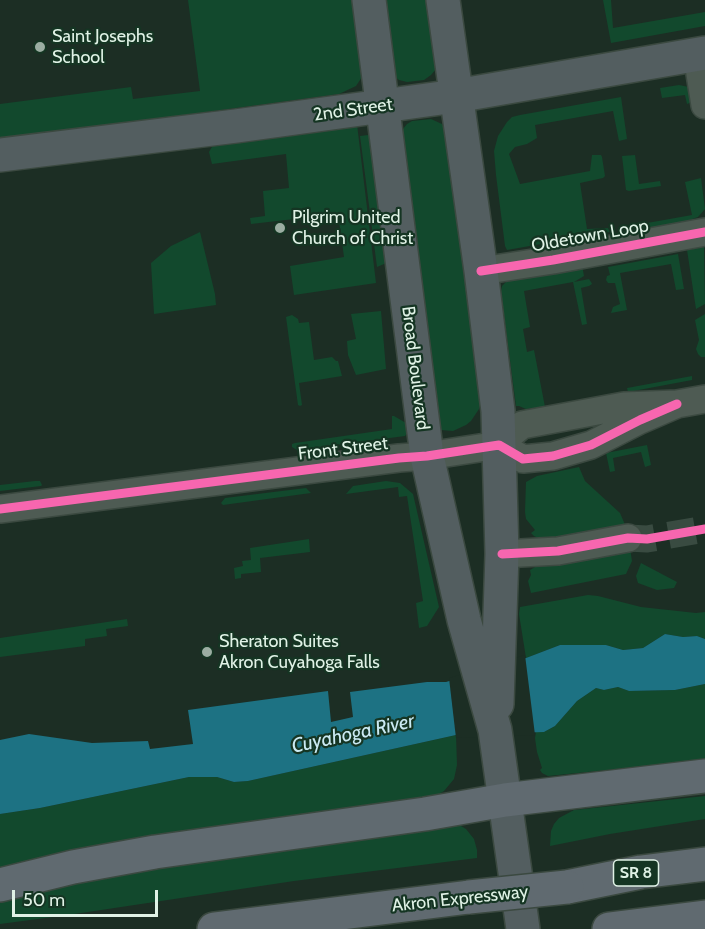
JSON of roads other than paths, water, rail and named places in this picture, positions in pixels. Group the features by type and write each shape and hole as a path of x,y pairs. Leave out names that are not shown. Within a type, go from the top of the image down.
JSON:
{"highway":[{"path":"0,885 74,867 155,852 505,801 705,777"},
{"path":"641,872 705,856"},
{"name":"Akron Expressway","path":"214,929 567,887 641,872 705,864"},
{"path":"609,929 705,917"}],"main road":[{"name":"Broad Boulevard","path":"369,0 427,456 483,618 499,674 495,730"},
{"name":"Broad Boulevard","path":"443,0 498,411 502,554 483,618 495,730 523,929"},
{"name":"2nd Street","path":"0,155 456,96 701,54"}],"street":[{"path":"701,54 705,105"},
{"name":"Oldetown Loop","path":"481,271 705,232"},
{"path":"677,404 591,445 553,456 523,459 500,445 512,432 525,425 624,406 677,404 705,399"},
{"name":"Front Street","path":"0,509 500,445"},
{"path":"502,554 558,550 628,538"}],"water":[{"name":"Cuyahoga River","path":"665,634 683,637 697,636 705,639 705,684 675,690 629,691 618,687 604,690 596,688 577,701 555,726 544,732 456,735 248,781 234,782 217,777 189,777 0,814 0,740 29,734 92,743 148,741 150,749 193,744 188,710 328,691 331,722 353,717 350,692 427,682 446,682 526,658 560,645 606,645 623,650 643,648"}],"tunnel":[{"path":"628,538 647,539 705,529"}],"place":[{"name":"Saint Josephs School","path":"40,47"},
{"name":"Pilgrim United Church of Christ","path":"280,228"},
{"name":"Sheraton Suites Akron Cuyahoga Falls","path":"207,652"}]}
